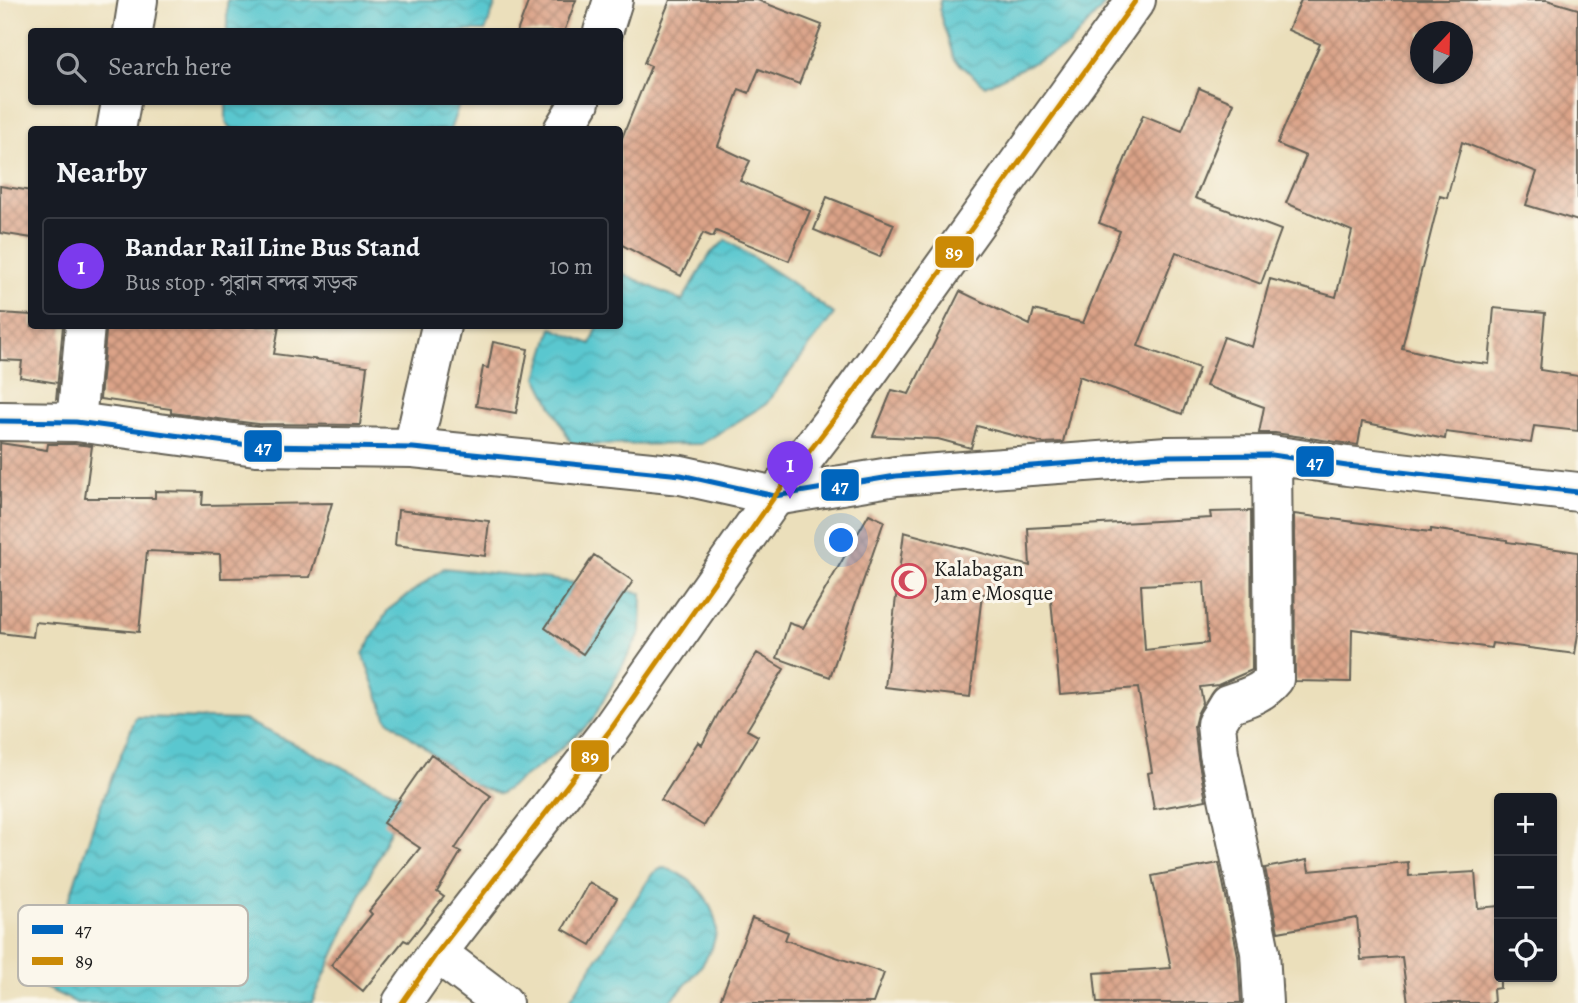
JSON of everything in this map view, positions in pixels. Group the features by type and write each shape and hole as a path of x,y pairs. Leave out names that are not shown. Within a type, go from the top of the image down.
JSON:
{"street":[{"path":"134,28 138,0"},
{"path":"604,28 613,0"},
{"path":"401,1003 611,729 775,496 849,399 1136,0"},
{"path":"117,126 120,105"},
{"path":"565,126 578,105"},
{"path":"76,422 85,329"},
{"path":"413,447 440,329"},
{"path":"0,421 76,422 256,446 413,447 681,475 775,496 896,476 1167,456 1272,455 1578,492"},
{"path":"1264,1003 1260,952 1219,754 1216,724 1228,704 1258,693 1274,679 1272,455"},
{"path":"437,953 503,1003"}],"water":[{"path":"227,0 497,0 486,28 227,28"},
{"path":"940,0 1109,0 1068,46 985,86 954,59 940,14"},
{"path":"226,105 459,105 451,126 229,126 226,122"},
{"path":"726,240 834,314 766,404 701,444 572,445 537,377 552,329 591,344 597,329 623,329 623,273 682,301 711,253"},
{"path":"444,568 549,579 642,593 641,632 592,721 545,762 500,794 472,784 387,719 363,654 388,610"},
{"path":"136,717 244,720 405,797 312,1003 77,1003 41,986 248,986 248,905 67,905 97,814"},
{"path":"664,867 696,886 706,898 715,917 716,936 700,967 669,1003 568,1003 653,873"}],"building":[{"path":"529,0 576,0 566,28 518,28"},
{"path":"670,0 757,0 822,25 799,84 759,69 749,93 739,89 718,146 750,161 740,181 810,211 789,261 716,231 713,237 703,233 681,276 623,246 623,136 651,66 644,63"},
{"path":"1301,0 1547,0 1578,9 1578,221 1526,205 1537,172 1462,142 1447,198 1440,196 1402,348 1453,360 1489,364 1494,308 1545,313 1540,370 1578,376 1578,431 1534,426 1531,443 1446,432 1445,439 1362,422 1358,445 1259,433 1264,407 1206,386 1224,337 1252,347 1270,279 1336,297 1352,231 1286,203 1306,156 1277,144 1320,44 1288,30"},
{"path":"1199,88 1234,103 1195,198 1281,230 1261,284 1176,252 1138,346 1199,368 1182,414 1079,376 1063,442 1043,443 977,426 971,448 938,439 873,436 892,390 909,394 960,291 1030,325 1034,310 1083,323 1120,231 1099,223 1143,115 1182,131"},
{"path":"0,186 28,190 28,237 0,233"},
{"path":"827,197 894,224 880,257 814,230"},
{"path":"0,313 28,315 28,329 63,329 58,383 20,377 22,361 0,360"},
{"path":"107,329 278,329 274,354 367,366 360,425 258,424 171,413 171,409 100,399"},
{"path":"493,342 528,349 516,413 476,406 483,367 488,368"},
{"path":"0,443 47,450 48,444 92,446 85,498 155,498 155,491 203,492 202,505 332,503 310,577 221,578 220,554 147,551 139,632 35,622 33,637 0,633"},
{"path":"398,510 489,521 485,556 395,545"},
{"path":"1251,511 1252,670 1218,685 1200,687 1203,703 1194,726 1206,800 1154,809 1148,773 1152,772 1138,688 1060,694 1050,590 982,594 970,697 885,687 904,532 1030,566 1028,528 1211,518 1210,512","holes":["1204,582 1208,643 1145,650 1141,585"]},
{"path":"869,514 884,521 830,677 777,658 789,623 803,628"},
{"path":"1294,514 1431,532 1431,529 1578,552 1578,634 1575,654 1492,643 1491,648 1352,629 1351,682 1295,681"},
{"path":"594,555 633,581 583,654 545,628"},
{"path":"757,653 784,669 747,730 758,736 704,826 661,800 698,742 702,745 718,714"},
{"path":"431,754 491,796 455,849 461,852 437,892 444,897 408,942 404,940 363,991 331,965 372,914 369,911 420,848 383,823"},
{"path":"1307,860 1309,871 1408,862 1409,876 1475,872 1478,908 1494,906 1494,982 1500,982 1500,988 1493,989 1494,1003 1408,1003 1402,957 1361,960 1357,918 1278,932 1265,868"},
{"path":"1219,863 1238,955 1241,1003 1097,1003 1094,973 1171,968 1152,876"},
{"path":"589,882 617,898 591,945 563,929"},
{"path":"752,918 788,932 785,940 884,973 873,1003 719,1003"}],"transit line":[{"name":"89","path":"402,1003 437,953 611,729 775,496 841,410 1136,0"},
{"name":"47","path":"0,421 76,422 256,446 413,448 681,475 775,496 896,476 1167,456 1272,455 1578,492"}],"place":[{"name":"Bandar Rail Line Bus Stand","path":"790,499"},
{"name":"Kalabagan Jam e Mosque","path":"909,581"}]}
